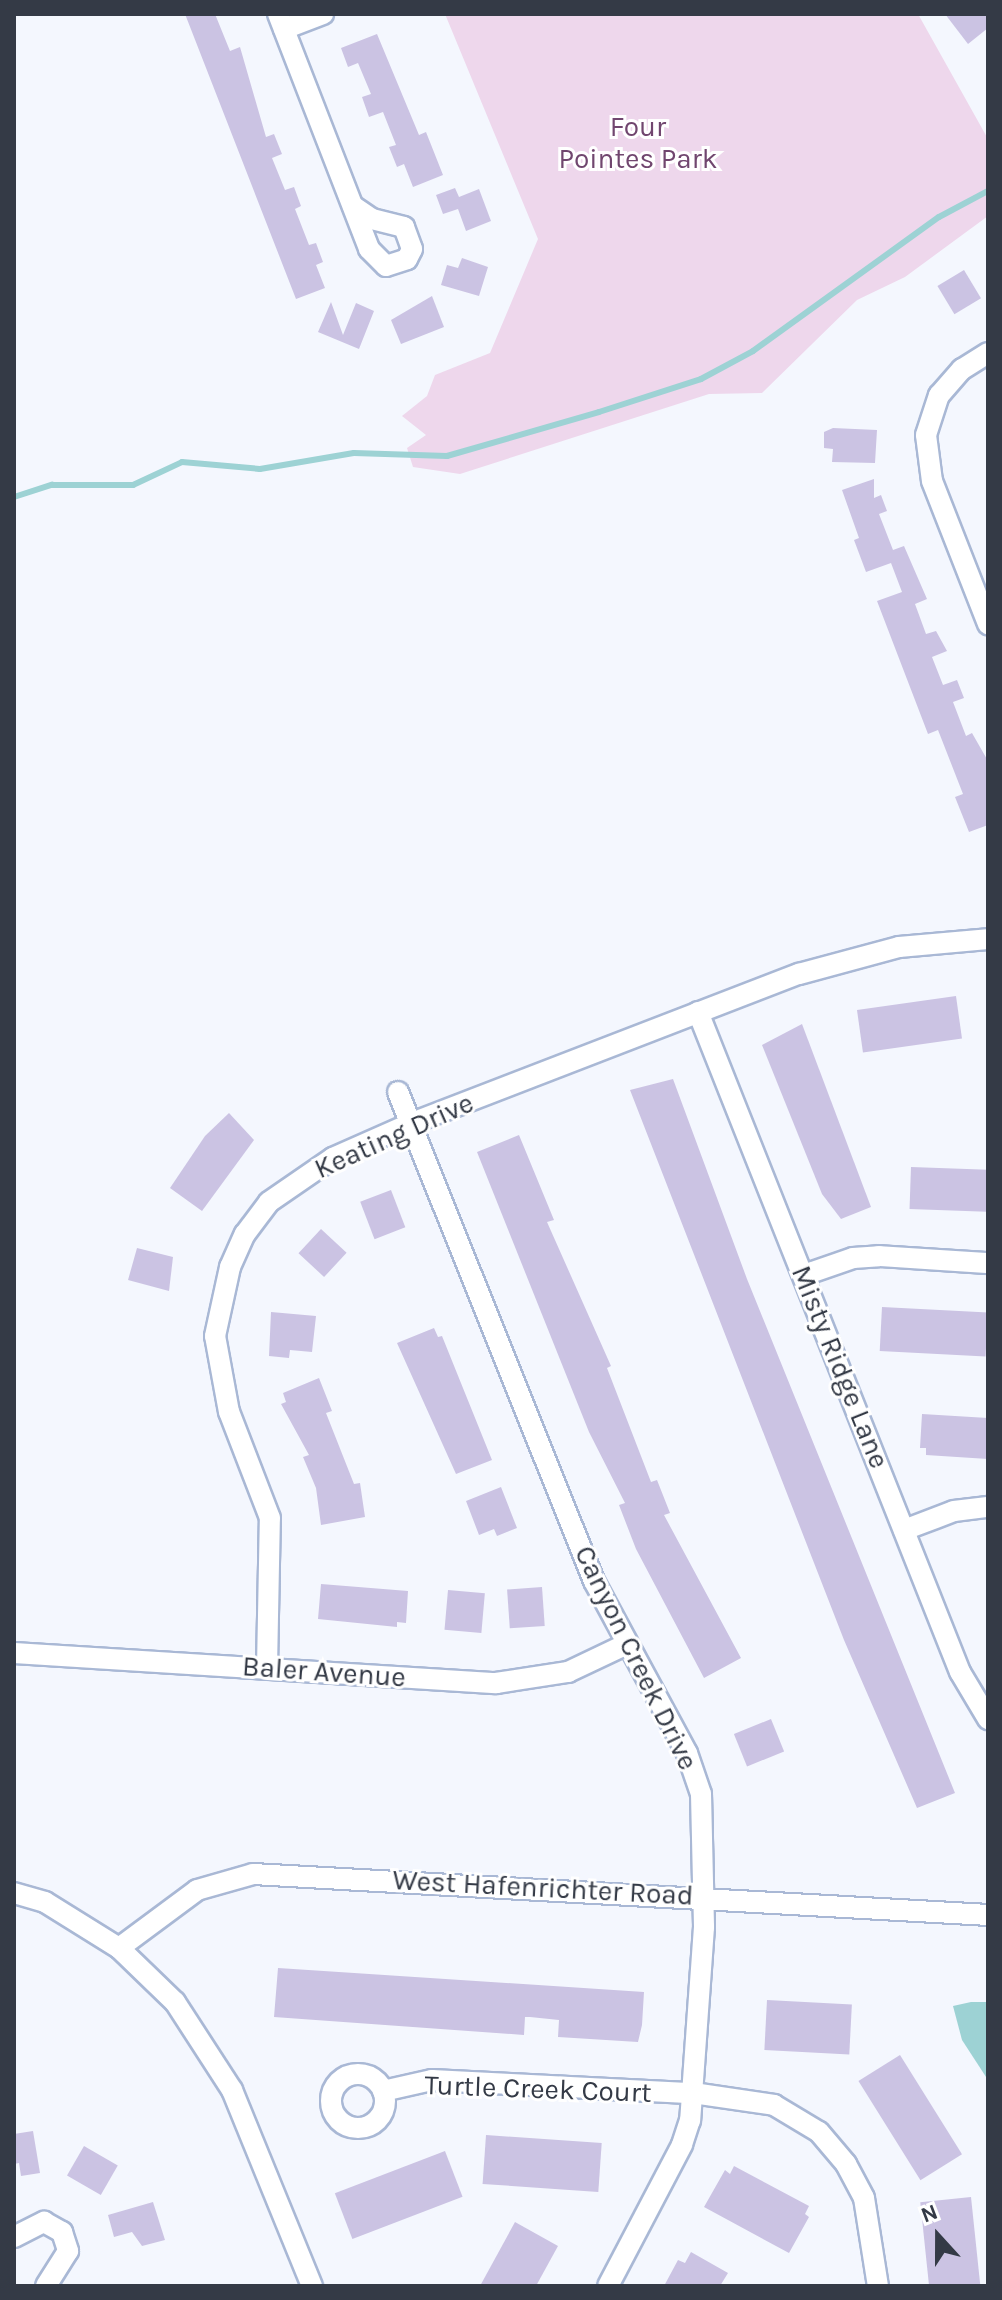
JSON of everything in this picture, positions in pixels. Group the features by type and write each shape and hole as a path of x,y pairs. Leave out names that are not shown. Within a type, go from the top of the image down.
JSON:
{"street":[{"path":"323,14 281,22 353,206"},
{"path":"988,353 962,369 939,395 926,435 932,481 988,624"},
{"name":"Keating Drive","path":"267,1668 270,1518 229,1412 215,1336 221,1298 245,1234 269,1202 333,1158 412,1123 698,1012 859,955 988,939"},
{"name":"Misty Ridge Lane","path":"698,1012 960,1672 988,1719"},
{"name":"Canyon Creek Drive","path":"398,1092 594,1581 687,1753 701,1794 704,1898 693,2093 682,2145 608,2286"},
{"path":"804,1275 853,1258 879,1256 988,1263"},
{"path":"904,1530 954,1511 988,1507"},
{"name":"Baler Avenue","path":"14,1653 523,1682 568,1672 627,1644"},
{"name":"West Hafenrichter Road","path":"119,1948 197,1890 253,1874 988,1915"},
{"path":"14,1893 45,1902 119,1948 175,2002 217,2062 246,2120 312,2286"},
{"name":"Turtle Creek Court","path":"383,2091 432,2080 693,2093 774,2105 829,2143 864,2198 878,2286"},
{"path":"14,2237 44,2222 62,2232 68,2251 46,2286"}],"green space":[{"name":"Four Pointes Park","path":"445,14 918,14 988,139 988,216 905,277 857,300 762,393 709,394 460,474 413,467 407,448 426,435 402,416 427,396 435,375 490,353 538,239"}],"water":[{"path":"988,2002 988,2080 962,2040 953,2006"}],"building":[{"path":"185,14 215,14 230,51 240,47 266,137 274,134 282,154 272,158 285,190 294,187 301,206 295,209 309,245 316,243 323,262 316,265 325,288 296,299"},
{"path":"945,14 988,14 988,28 968,44"},
{"path":"377,34 419,135 426,132 443,175 413,187 404,164 397,167 389,147 396,145 383,112 369,117 362,97 371,94 358,63 348,67 341,48"},
{"path":"455,188 459,197 479,189 491,221 466,231 458,209 443,214 436,195"},
{"path":"462,258 488,267 479,296 441,285 447,265 458,268"},
{"path":"964,270 981,298 954,314 937,286"},
{"path":"432,296 444,327 401,344 391,320"},
{"path":"331,302 343,335 356,303 374,311 359,349 318,332"},
{"path":"833,428 877,430 875,463 832,462 833,449 824,448 824,432"},
{"path":"874,479 874,498 881,495 887,511 879,514 893,550 904,546 927,599 915,604 926,634 936,631 947,651 932,657 943,685 957,680 964,698 953,702 966,736 972,733 988,761 988,825 969,832 955,797 963,794 938,730 928,734 877,601 902,592 891,563 866,572 854,540 859,538 842,490"},
{"path":"956,996 962,1039 863,1052 857,1010"},
{"path":"802,1024 871,1207 841,1219 822,1194 762,1045"},
{"path":"673,1079 747,1279 955,1793 917,1808 844,1640 630,1090"},
{"path":"229,1113 254,1140 202,1211 170,1188 205,1136"},
{"path":"519,1135 554,1220 547,1222 611,1366 607,1368 651,1482 657,1480 670,1513 664,1515 741,1658 704,1678 636,1549 619,1505 625,1503 589,1432 477,1152"},
{"path":"911,1167 988,1170 986,1212 910,1209"},
{"path":"391,1190 405,1227 375,1239 360,1202"},
{"path":"321,1229 347,1253 324,1277 298,1253"},
{"path":"137,1248 173,1257 169,1291 128,1280"},
{"path":"882,1307 988,1313 986,1356 880,1351"},
{"path":"271,1312 316,1316 312,1352 290,1350 289,1358 269,1356"},
{"path":"434,1328 438,1337 442,1336 492,1460 456,1474 397,1343"},
{"path":"319,1378 332,1411 326,1413 354,1484 360,1483 365,1517 321,1525 316,1488 303,1457 309,1455 281,1404 286,1402 283,1393"},
{"path":"922,1414 988,1418 988,1459 926,1455 926,1448 920,1448"},
{"path":"501,1487 517,1528 497,1536 494,1529 479,1535 466,1501"},
{"path":"321,1584 408,1591 406,1623 397,1622 397,1627 318,1619"},
{"path":"542,1587 545,1626 510,1628 507,1589"},
{"path":"448,1590 485,1593 481,1633 445,1630"},
{"path":"771,1719 784,1751 747,1766 734,1734"},
{"path":"278,1968 644,1992 642,2025 638,2042 558,2037 559,2020 530,2017 525,2017 524,2035 274,2017"},
{"path":"767,2000 852,2004 849,2054 764,2050"},
{"path":"900,2055 962,2154 920,2180 858,2081"},
{"path":"33,2131 40,2173 21,2176 19,2163 14,2164 14,2134"},
{"path":"486,2135 602,2143 598,2192 483,2184"},
{"path":"84,2146 118,2166 101,2195 67,2175"},
{"path":"445,2151 463,2197 352,2239 335,2193"},
{"path":"734,2166 809,2206 805,2214 809,2217 789,2253 704,2207 725,2170 730,2174"},
{"path":"971,2197 980,2286 929,2286 920,2202"},
{"path":"153,2202 165,2240 142,2246 132,2232 114,2237 108,2215"},
{"path":"515,2222 558,2246 536,2286 480,2286"},
{"path":"691,2252 728,2273 720,2286 664,2286 678,2260 685,2263"}],"waterway":[{"path":"14,497 52,485 133,485 182,462 260,469 354,453 447,456 599,412 701,379 753,351 939,217 988,191"}]}
